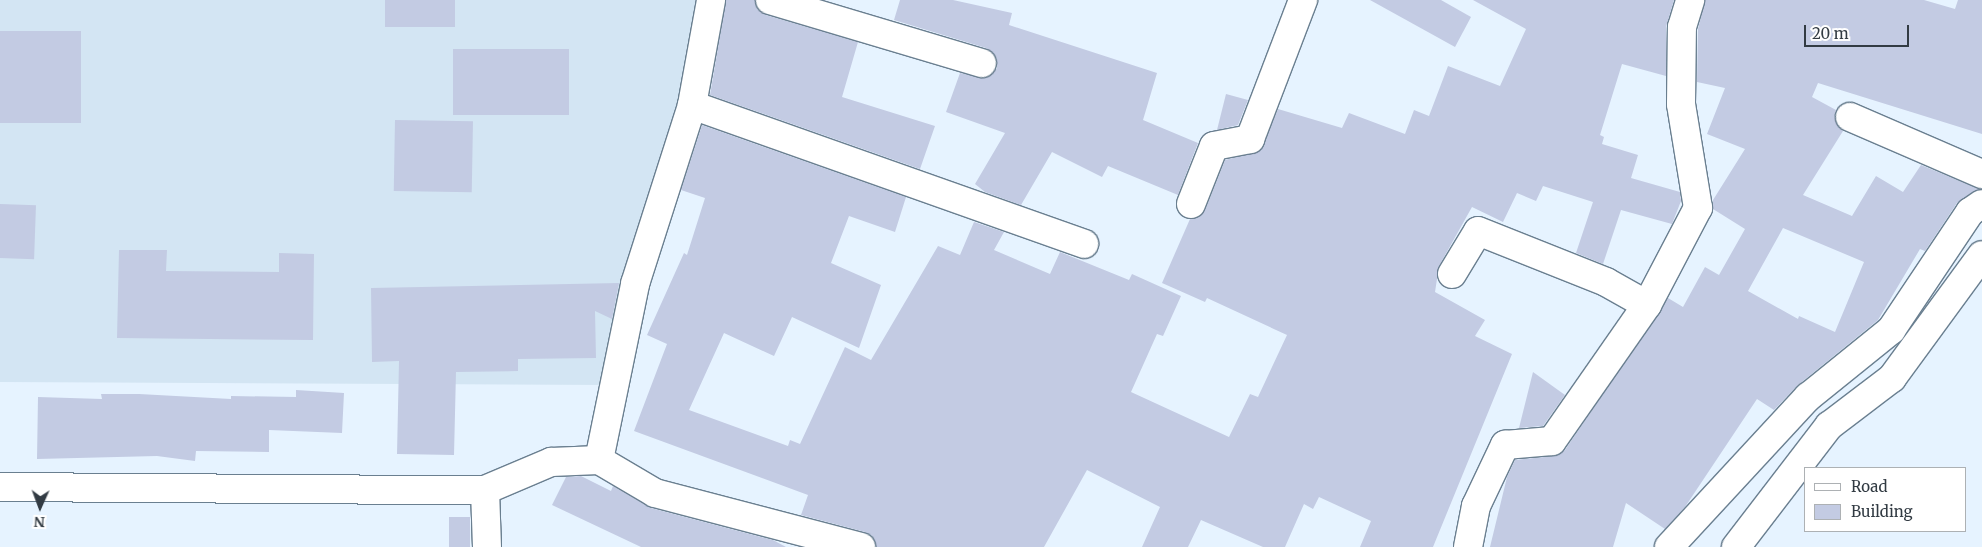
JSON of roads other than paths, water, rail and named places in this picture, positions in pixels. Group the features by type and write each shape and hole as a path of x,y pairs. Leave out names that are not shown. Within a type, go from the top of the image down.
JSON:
{"street":[{"path":"599,460 635,284 692,105 711,0"},
{"path":"770,0 982,63"},
{"path":"1191,204 1214,146 1250,139 1303,0"},
{"path":"1468,547 1476,506 1505,446 1552,441 1647,305 1698,208 1681,104 1682,27 1690,0"},
{"path":"692,105 1084,244"},
{"path":"1850,117 1982,174"},
{"path":"1669,547 1808,397 1891,330 1970,212 1982,204"},
{"path":"1452,274 1478,231 1606,282 1647,305"},
{"path":"1736,547 1829,426 1892,378 1982,256"},
{"path":"0,487 485,490 552,462 599,460 655,493 862,547"},
{"path":"485,490 487,547"}]}
